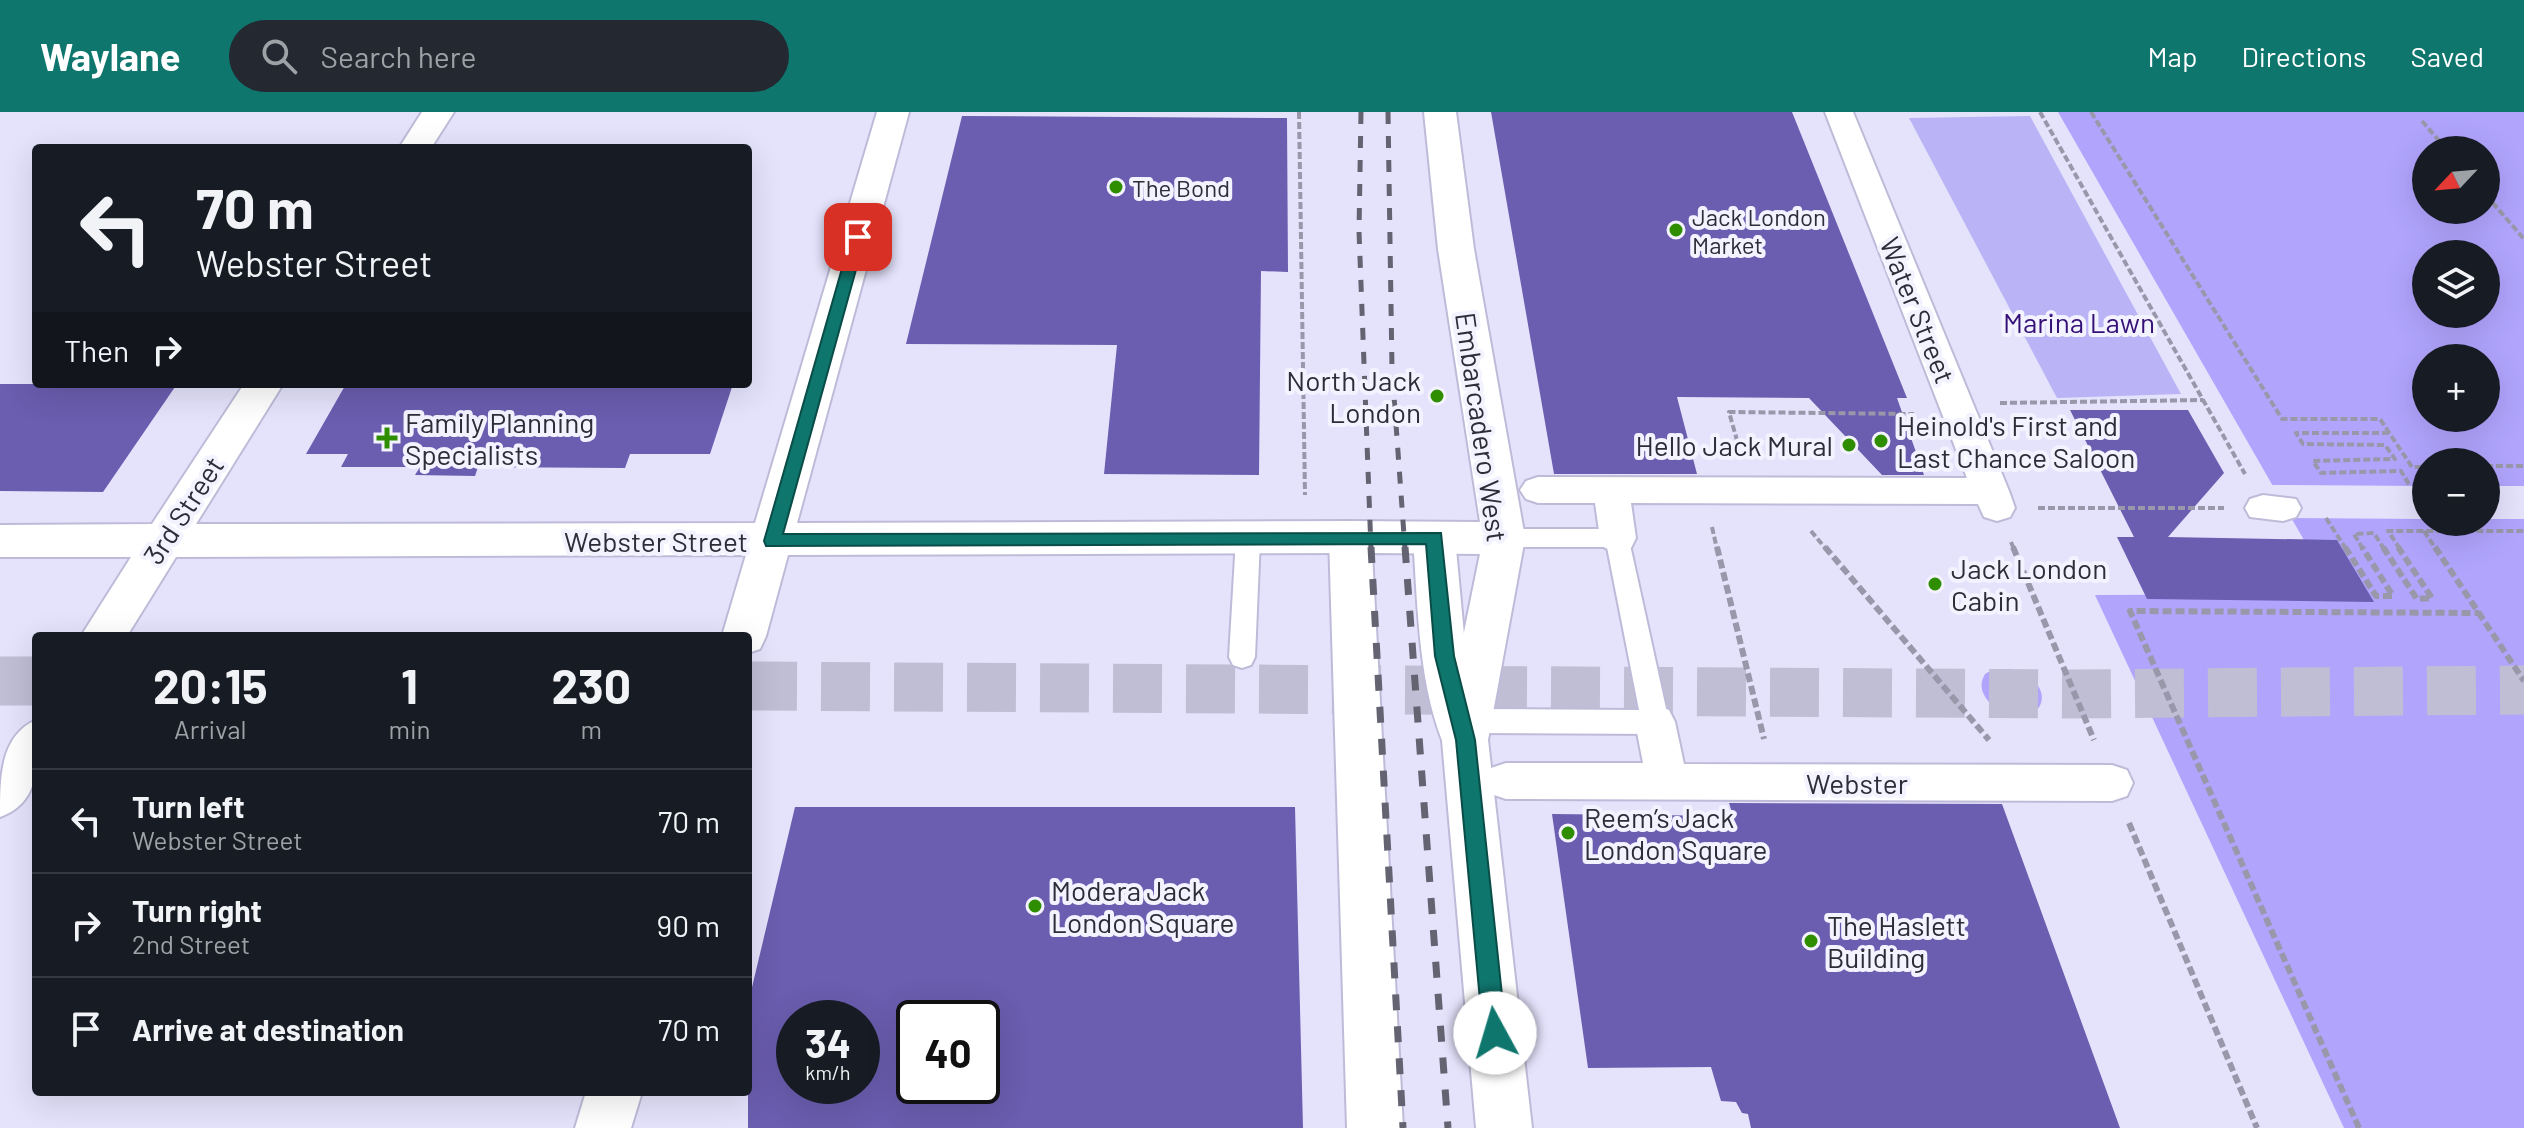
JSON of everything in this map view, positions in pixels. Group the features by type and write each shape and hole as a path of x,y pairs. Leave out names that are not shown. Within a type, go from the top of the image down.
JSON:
{"street":[{"path":"418,144 438,112"},
{"path":"745,632 893,112"},
{"name":"Embarcadero West","path":"1440,112 1456,249 1504,538 1467,730"},
{"name":"Water Street","path":"1839,112 1994,499"},
{"name":"3rd Street","path":"106,632 261,388"},
{"path":"1538,490 1765,491 1994,499"},
{"path":"1611,490 1618,538"},
{"path":"1350,537 1375,1128"},
{"name":"Embarcadero West","path":"1434,538 1444,656 1467,730 1504,1128"},
{"name":"Webster Street","path":"0,541 1504,538"},
{"path":"1655,722 1667,782"},
{"path":"0,796 32,746"},
{"name":"Webster","path":"1506,781 2112,783"},
{"path":"603,1128 613,1096"}],"lane":[{"path":"1467,730 1655,722 1618,538 1504,538"},
{"path":"1242,657 1248,539"}],"path":[{"path":"1299,112 1305,496"},
{"path":"1994,499 2273,508 2203,400 2040,112"},
{"path":"2091,112 2282,419 2380,419 2412,467"},
{"path":"2422,121 2435,136"},
{"path":"2500,211 2524,239"},
{"path":"2026,783 1765,491 1729,412 1957,409 2203,400"},
{"path":"2390,433 2296,433 2303,444 2385,445 2395,459 2313,461 2321,473 2401,471 2410,486"},
{"path":"2500,466 2524,466"},
{"path":"1703,490 1775,783"},
{"path":"2326,518 2376,596 2393,596 2354,534 2374,533 2417,599 2432,598 2388,531 2412,531"},
{"path":"2500,531 2524,531"},
{"path":"2427,536 2524,681"},
{"path":"2359,1128 2130,611 2479,613"}],"green space":[{"name":"Marina Lawn","path":"2030,116 2181,394 2057,398 1909,118"}],"shaded area":[{"path":"2058,112 2524,112 2524,1128 2344,1128 2095,595 2335,594"},
{"path":"2010,669 2029,677 2039,688 2042,698 2038,708 2030,715 2018,717 2004,713 1989,702 1983,692 1985,674 1992,670"}],"pier":[{"path":"2269,485 2412,486 2412,519 2289,518"},
{"path":"2500,486 2524,486 2524,519 2500,519"}],"building":[{"name":"Jack London Market","path":"1491,112 1792,112 1907,398 1897,398 1924,475 1882,475 1809,398 1677,397 1697,474 1554,474"},
{"path":"962,116 1287,118 1288,272 1261,271 1259,475 1104,474 1117,345 906,344"},
{"path":"0,384 32,384 32,388 174,388 103,492 0,491"},
{"path":"344,388 732,388 710,454 630,454 625,468 478,467 475,476 415,475 420,467 341,467 348,454 306,454"},
{"path":"2070,410 2188,410 2224,473 2168,537 2337,540 2374,602 2147,599 2117,537 2134,537"},
{"name":"The Haslett Building","path":"1729,803 2002,804 2120,1128 1751,1128 1748,1114 1742,1113 1736,1102 1721,1101 1711,1067 1588,1068 1552,814 1733,816"},
{"name":"Modera Jack London Square","path":"795,807 1295,807 1303,1128 748,1128 748,1096 752,1096 752,987"}],"tunnel":[{"path":"0,681 32,681"},
{"path":"752,686 2071,694 2524,690"}],"railway":[{"path":"1361,112 1359,231 1371,549"},
{"path":"1388,112 1392,369 1405,549"},
{"path":"1371,547 1403,1128"},
{"path":"1405,547 1448,1128"}],"place":[{"name":"The Bond","path":"1116,187"},
{"name":"Jack London Market","path":"1676,230"},
{"name":"North Jack London","path":"1437,396"},
{"name":"Family Planning Specialists","path":"387,438"},
{"name":"Heinold's First and Last Chance Saloon","path":"1881,441"},
{"name":"Hello Jack Mural","path":"1849,445"},
{"name":"Jack London Cabin","path":"1935,584"},
{"name":"Reem’s Jack London Square","path":"1568,833"},
{"name":"Modera Jack London Square","path":"1035,906"},
{"name":"The Haslett Building","path":"1811,941"}],"route":[{"path":"858,237 773,541 1434,538 1444,656 1465,740 1495,1033"}]}
